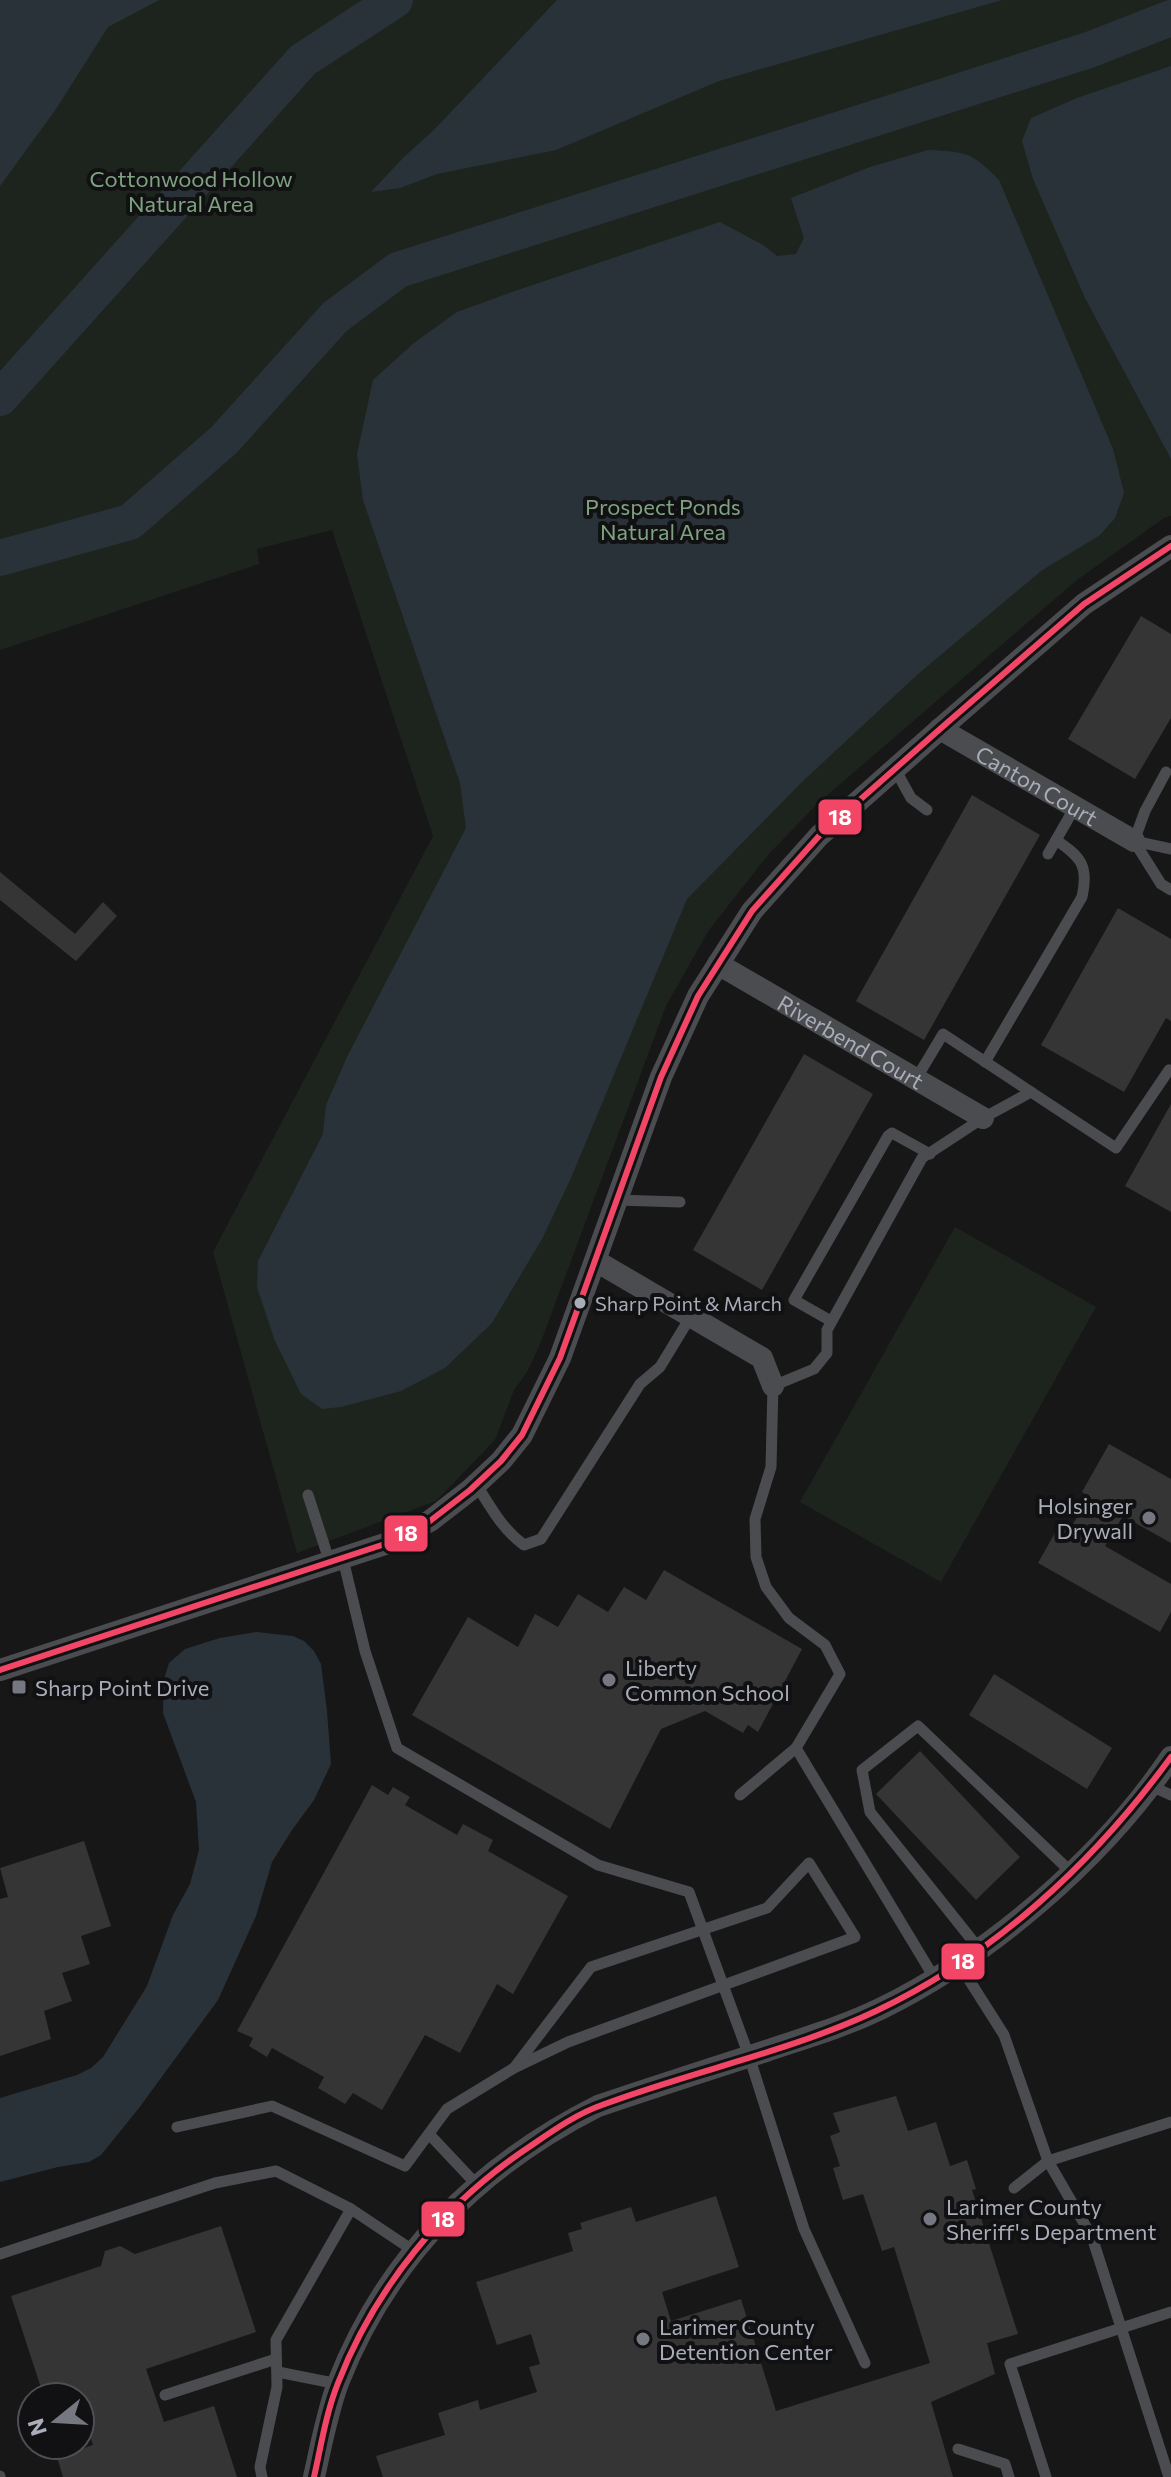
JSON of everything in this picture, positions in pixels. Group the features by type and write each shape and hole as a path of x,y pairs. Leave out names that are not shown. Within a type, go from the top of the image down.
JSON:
{"street":[{"path":"0,1670 388,1543 430,1521 501,1461 522,1435 560,1358 661,1077 698,996 752,911 819,836 1084,604 1169,552"},
{"name":"Canton Court","path":"940,729 1134,841"},
{"name":"Riverbend Court","path":"718,964 983,1118"},
{"path":"596,1261 762,1358 773,1386"},
{"path":"314,2477 338,2384 378,2303 428,2233 477,2185 526,2147 598,2106 838,2027 935,1980 1023,1916 1161,1790 1171,1757"}],"lane":[{"path":"895,769 911,798 927,810"},
{"path":"1134,841 1145,811 1166,772"},
{"path":"1048,854 1075,807"},
{"path":"985,1062 1082,897 1085,881 1083,865 1074,853 1056,840"},
{"path":"1134,841 1171,849"},
{"path":"1134,841 1161,884 1171,890"},
{"path":"916,1079 943,1034 1116,1148 1171,1071"},
{"path":"740,1795 796,1748 840,1674 825,1645 789,1618 766,1587 756,1557 755,1519 771,1467 773,1386 814,1369 827,1353 827,1330 831,1321 922,1158 983,1118 1031,1092"},
{"path":"831,1321 794,1300 888,1136 892,1133 930,1154"},
{"path":"617,1200 680,1202"},
{"path":"476,1484 515,1538 524,1545 541,1539 640,1384 660,1367 691,1316"},
{"path":"308,1495 336,1561 397,1748 598,1865 689,1892 749,2056 804,2229 865,2363"},
{"path":"980,1950 870,1812 862,1770 918,1726 1071,1872"},
{"path":"796,1748 935,1980"},
{"path":"177,2127 272,2106 405,2166 447,2109 514,2068 568,2042 855,1937 809,1863 767,1908 591,1967 514,2068"},
{"path":"959,1964 1004,2035 1048,2161 1092,2237 1169,2477"},
{"path":"1014,2188 1048,2161 1171,2122"},
{"path":"429,2134 477,2185"},
{"path":"0,2254 215,2183 276,2171 351,2209 414,2251"},
{"path":"262,2477 260,2467 277,2387 276,2340 351,2209"},
{"path":"1046,2477 1010,2364 1171,2312"},
{"path":"165,2395 276,2359"},
{"path":"278,2372 338,2384"},
{"path":"958,2449 1005,2464 1009,2477"}],"green space":[{"name":"Prospect Ponds Natural Area","path":"0,0 1171,0 1171,516 1077,580 816,805 768,855 709,930 666,1006 539,1347 514,1390 495,1440 436,1501 297,1553 213,1252 433,836 332,530 257,549 259,564 0,650"},
{"path":"955,1227 1096,1307 941,1582 800,1502"}],"shaded area":[{"path":"0,0 159,0 108,27 56,109 0,186"},
{"path":"557,0 1002,0 719,81 556,150 437,174 400,188 371,192"},
{"path":"1171,66 1171,459 1085,298 1033,179 1022,141 1031,118 1077,98"},
{"name":"Prospect Ponds Natural Area","path":"928,150 968,155 999,180 1113,449 1124,493 1115,518 1100,535 1041,571 918,674 802,782 687,899 571,1178 542,1239 492,1323 445,1368 401,1391 322,1409 301,1394 275,1341 257,1287 258,1261 323,1134 326,1105 347,1057 466,828 460,783 363,500 357,454 373,380 414,343 457,312 720,222 777,256 796,254 804,238 791,198 870,167"},
{"path":"256,1632 293,1636 314,1651 321,1664 331,1764 314,1800 272,1862 256,1916 218,2000 139,2108 101,2155 89,2162 0,2182 0,2098 77,2075 103,2057 147,1986 173,1915 190,1884 199,1850 196,1802 163,1713 164,1679 169,1663 185,1649 220,1638"}],"building":[{"path":"1141,616 1171,634 1171,718 1135,779 1068,739"},
{"path":"972,795 1040,835 924,1040 856,1001"},
{"path":"0,872 75,934 103,902 117,916 76,961 0,900"},
{"path":"1118,908 1171,939 1171,1021 1166,1018 1124,1092 1041,1045"},
{"path":"804,1054 873,1094 762,1290 693,1250"},
{"path":"1171,1104 1171,1212 1125,1186"},
{"path":"1109,1444 1171,1479 1171,1543 1123,1516 1105,1546 1171,1584 1171,1612 1160,1632 1038,1563 1061,1522 1071,1527 1090,1497 1082,1492"},
{"name":"Liberty Common School","path":"664,1570 802,1649 758,1732 748,1725 743,1733 705,1711 661,1729 610,1829 412,1715 468,1617 518,1647 535,1614 558,1627 578,1594 608,1612 624,1587 646,1600"},
{"path":"994,1674 1112,1748 1087,1789 969,1715"},
{"path":"920,1751 1020,1857 976,1900 876,1794"},
{"path":"372,1785 388,1795 393,1787 410,1797 405,1805 457,1835 463,1824 493,1840 488,1851 568,1896 513,1994 497,1984 460,2053 425,2035 382,2110 353,2093 345,2104 318,2088 324,2077 272,2048 267,2057 249,2046 253,2038 237,2031"},
{"path":"84,1841 111,1926 81,1936 90,1964 62,1973 72,2001 44,2011 51,2039 0,2056 0,1899 8,1897 0,1868"},
{"path":"896,2096 908,2131 936,2122 950,2166 967,2160 976,2189 972,2190 1018,2334 987,2343 995,2374 931,2402 953,2477 383,2477 376,2456 445,2435 438,2413 478,2400 480,2410 537,2392 529,2367 540,2364 531,2334 497,2345 476,2282 573,2251 568,2233 582,2229 580,2223 631,2207 636,2222 716,2196 739,2267 662,2292 671,2321 741,2299 776,2411 930,2363 894,2247 882,2251 863,2194 843,2200 833,2168 840,2166 830,2136 840,2132 833,2113"},
{"path":"221,2226 256,2332 146,2369 164,2422 214,2406 237,2477 63,2477 58,2461 96,2461 96,2381 39,2381 11,2296 101,2266 105,2251 120,2246 135,2254"}],"waterway":[{"path":"0,398 303,60 395,0"},
{"path":"0,558 130,522 224,440 335,317 398,270 1089,50 1171,18"}],"transit line":[{"name":"18","path":"0,1670 388,1543 430,1521 501,1461 522,1435 560,1358 661,1077 698,996 752,911 819,836 940,729 1084,604 1171,546"},
{"name":"18","path":"314,2477 334,2394 371,2314 415,2251 468,2195 555,2129 592,2109 809,2038 876,2011 920,1988 1001,1934 1075,1869 1141,1796 1171,1757"}],"place":[{"name":"Sharp Point & March","path":"580,1303"},
{"name":"Holsinger Drywall","path":"1149,1518"},
{"name":"Liberty Common School","path":"609,1680"},
{"name":"Sharp Point Drive","path":"19,1687"},
{"name":"Larimer County Sheriff's Department","path":"930,2219"},
{"name":"Larimer County Detention Center","path":"643,2339"}],"park label":[{"name":"Cottonwood Hollow Natural Area","path":"191,190"}]}
